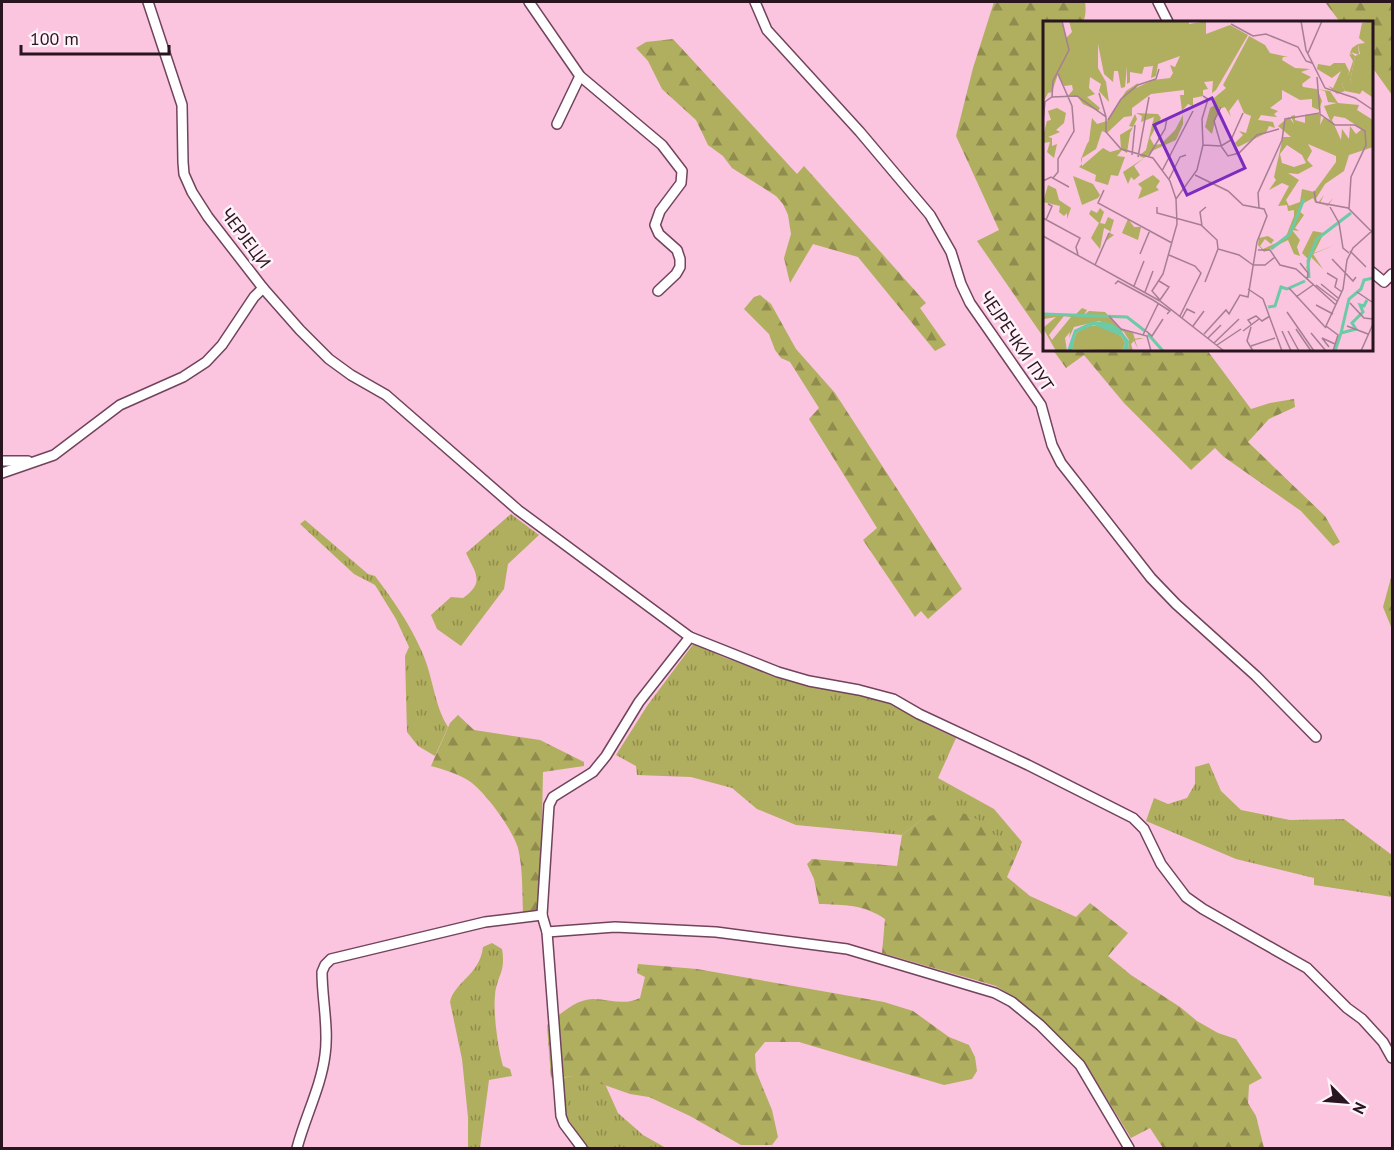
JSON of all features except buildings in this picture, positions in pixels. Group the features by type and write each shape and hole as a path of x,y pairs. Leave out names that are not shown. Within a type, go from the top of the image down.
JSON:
{"street":[{"name":"ЧЕРЈЕЦИ","path":"2,473 39,461 65,448 120,405 183,377 206,362 222,345 254,297 263,288 208,217 184,174 182,105 148,2"},
{"path":"529,2 580,76 662,145 681,171 681,183 660,211 656,225 659,234 677,250 680,267 658,291"},
{"name":"ЧЕЈРЕЧКИ ПУТ","path":"755,2 767,30 867,140 930,215 951,252 961,284 970,303 1041,405 1061,463 1151,578 1176,604 1256,676 1316,737"},
{"path":"1158,2 1168,21"},
{"path":"557,124 580,76"},
{"path":"1373,274 1384,282 1392,274"},
{"path":"263,288 300,330 341,369 386,395 518,510 690,637 778,672 893,699 919,714 1048,774 1133,818 1144,829 1161,864 1186,897 1307,968 1347,1008 1362,1019 1383,1042 1392,1058"},
{"name":"ЧЕРЈЕЦИ","path":"2,461 39,461"},
{"path":"582,1149 561,1116 547,932 542,915 547,814 553,797 593,772 606,756 639,702 690,637"},
{"path":"297,1149 323,1070 326,1053 326,1025 322,972 331,959 485,922 542,915"},
{"path":"547,932 615,927 705,931 847,949 995,993 1012,1002 1040,1025 1080,1065 1129,1149"}],"green space":[{"path":"994,2 1085,2 1086,12 1083,21 1043,21 1043,337 977,241 999,230 956,136 973,68"},
{"path":"1325,2 1392,2 1392,95 1373,68 1373,21 1339,21"},
{"path":"673,39 797,174 804,166 926,303 920,308 946,345 935,351 858,257 813,244 790,283 784,258 791,234 788,215 783,204 776,196 732,168 723,156 708,145 696,120 662,89 648,61 636,48 646,42"},
{"path":"760,295 771,304 796,349 835,393 962,589 928,619 921,611 915,617 863,540 877,528 809,419 819,408 790,362 781,358 775,350 769,334 744,309 754,297"},
{"path":"1054,351 1208,351 1251,409 1294,399 1295,407 1269,419 1248,442 1325,516 1340,542 1333,546 1301,511 1224,457 1215,448 1191,470 1124,403 1084,355 1066,368"},
{"path":"511,514 539,535 508,564 504,589 461,646 437,629 431,615 451,597 463,598 474,587 475,572 466,553"},
{"path":"305,520 368,574 375,576 395,603 412,632 426,661 443,718 448,727 435,756 418,746 407,732 405,656 409,647 396,619 375,585 354,574 300,524"},
{"path":"1392,574 1392,629 1383,607"},
{"path":"694,643 766,673 809,685 869,696 895,706 956,738 938,778 994,809 1022,842 1014,861 994,835 921,820 902,835 796,825 757,809 732,788 691,777 637,775 636,766 616,755 647,706"},
{"path":"458,715 474,730 540,740 584,762 584,766 543,772 540,912 523,913 522,872 518,848 496,810 481,791 466,779 431,766 450,723"},
{"path":"1209,763 1221,791 1241,810 1290,820 1344,819 1392,855 1392,897 1314,885 1314,878 1236,859 1146,821 1154,798 1168,804 1187,798 1195,784 1195,767"},
{"path":"942,811 962,813 985,826 1014,861 1007,877 1030,896 1076,917 1090,903 1128,933 1108,956 1197,1021 1218,1033 1236,1039 1262,1078 1249,1085 1248,1103 1256,1116 1264,1148 1163,1148 1150,1128 1131,1138 1085,1063 1018,1000 996,986 882,953 885,919 861,908 819,904 814,879 807,864 812,859 897,866 902,835 921,820"},
{"path":"492,943 502,949 502,969 495,995 495,1021 503,1066 510,1069 512,1076 489,1080 480,1148 468,1148 468,1117 462,1059 450,1002 456,989 477,965 483,947"},
{"path":"638,964 697,969 884,1002 913,1011 949,1037 969,1045 975,1057 977,1071 972,1079 944,1085 799,1042 765,1042 755,1054 756,1071 772,1110 778,1137 772,1145 741,1145 690,1116 649,1097 630,1094 579,1076 551,1078 547,1025 568,1008 580,1002 599,999 623,1002 640,998 645,977 637,973"},
{"path":"579,1075 605,1084 618,1113 643,1135 666,1148 588,1148 566,1116 562,1078"}]}
